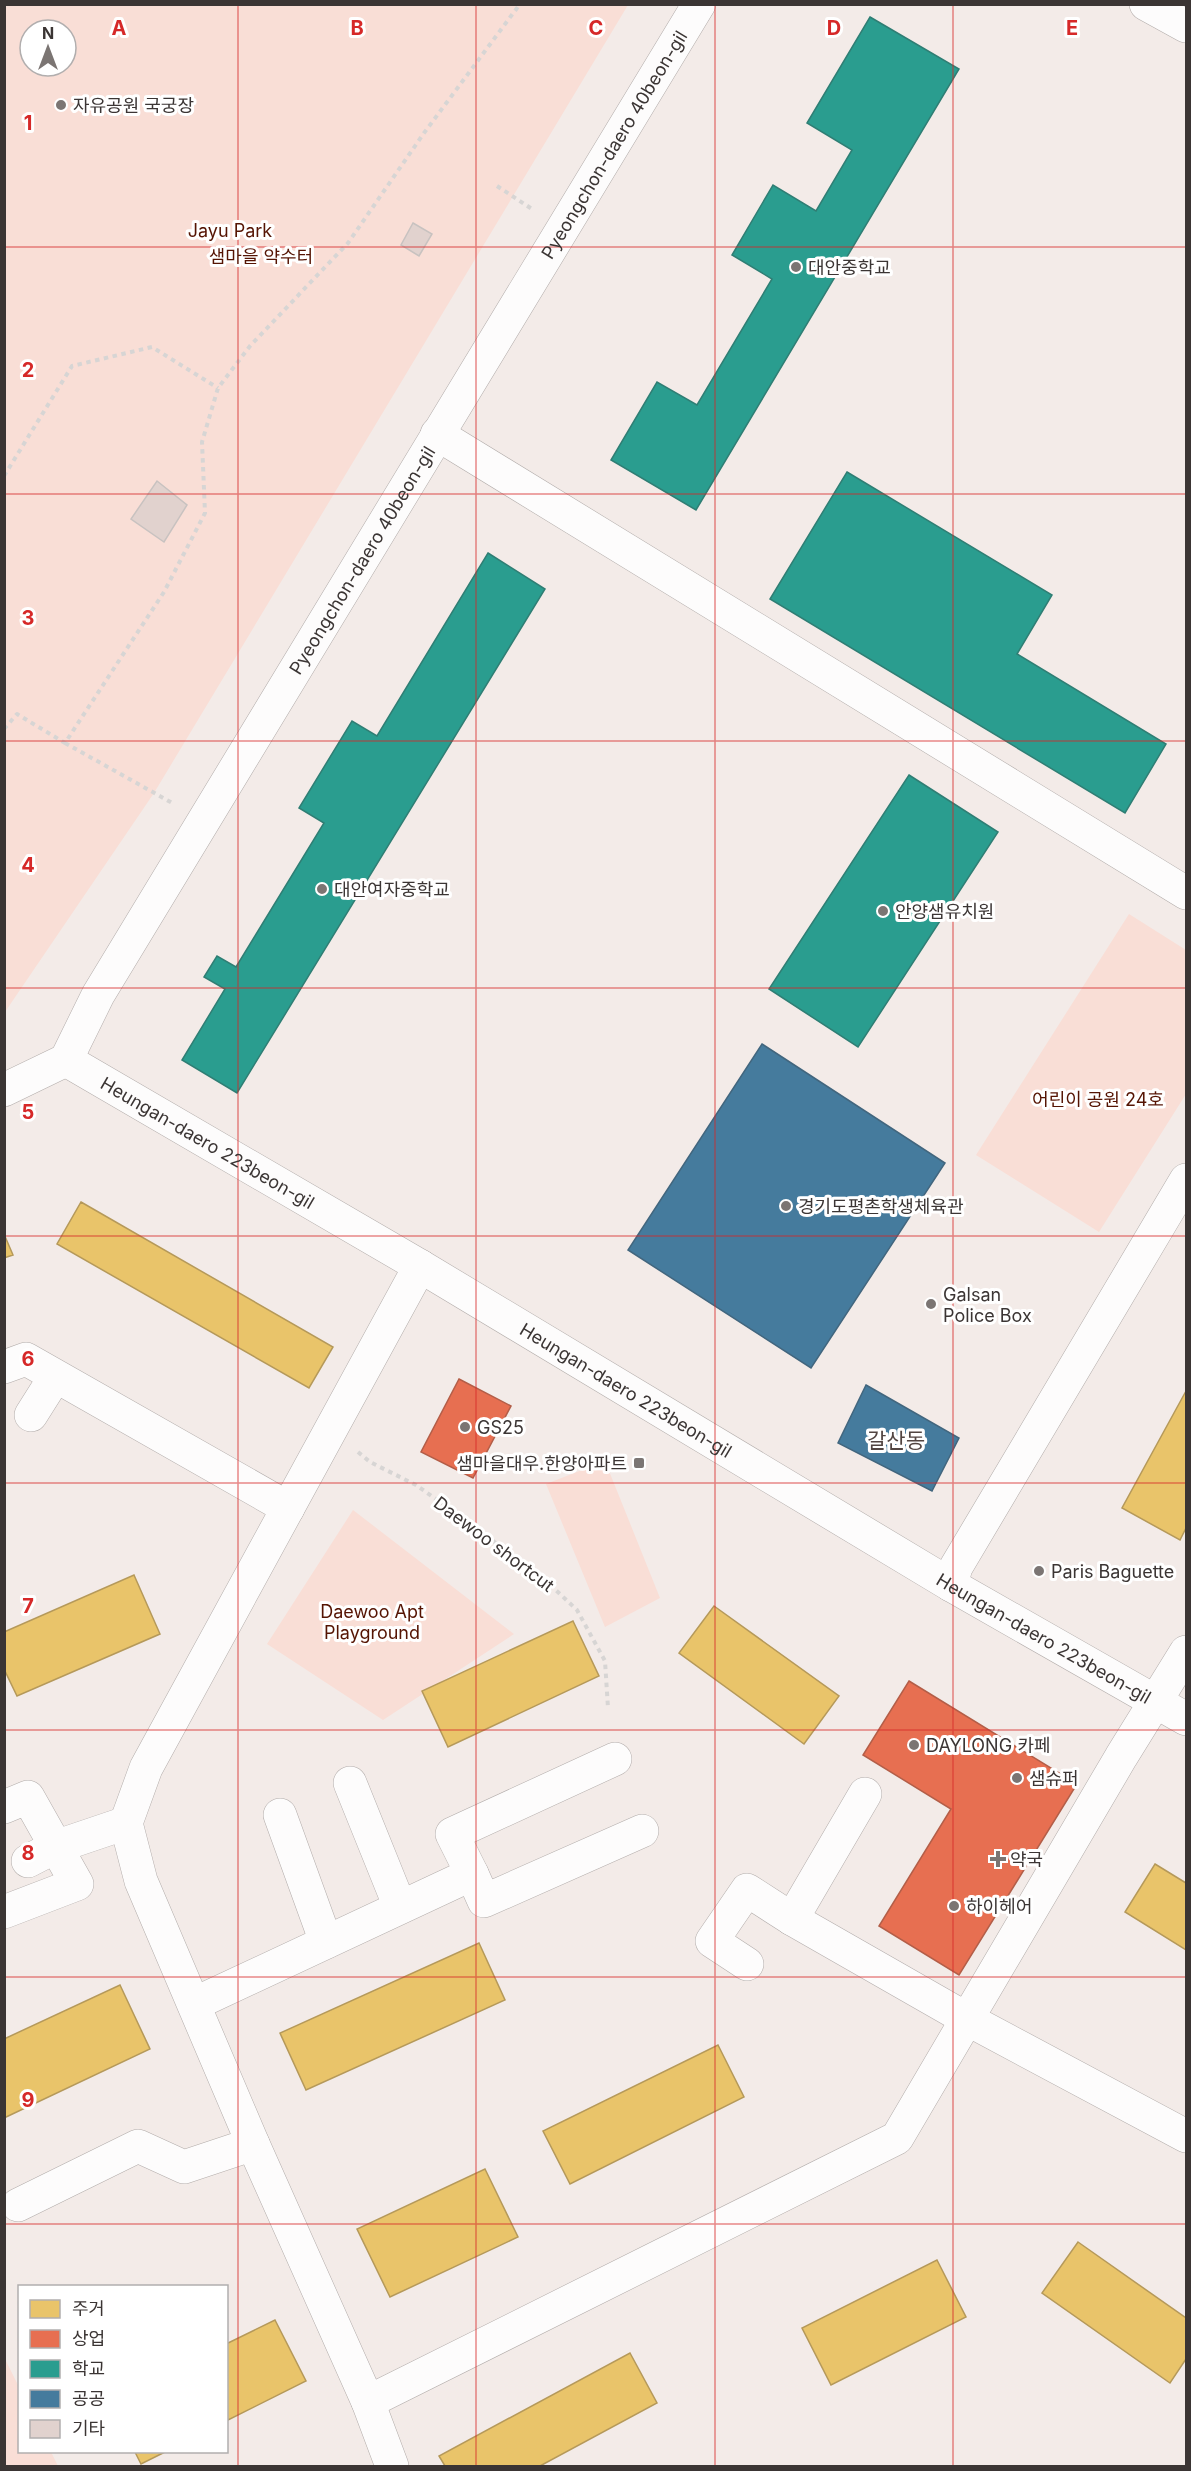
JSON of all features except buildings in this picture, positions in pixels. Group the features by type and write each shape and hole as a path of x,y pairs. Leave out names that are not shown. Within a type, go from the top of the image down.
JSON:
{"street":[{"name":"Pyeongchon-daero 40beon-gil","path":"66,1060 98,995 699,4"},
{"path":"1146,4 1186,26"},
{"path":"437,434 1186,893"},
{"path":"4,1090 66,1060"},
{"name":"Heungan-daero 223beon-gil","path":"66,1060 420,1266 951,1585 1186,1719"},
{"path":"951,1585 956,1567 1186,1180"},
{"path":"392,2466 368,2402 253,2144 141,1881 126,1823 146,1768 420,1266"},
{"path":"4,1367 26,1359 288,1508"},
{"path":"31,1415 55,1377"},
{"path":"368,2402 897,2138 1121,1757 1186,1652"},
{"path":"615,1759 452,1834 484,1901 642,1831"},
{"path":"350,1783 400,1908"},
{"path":"792,1919 865,1794"},
{"path":"4,1807 28,1797 42,1854 76,1884 4,1912"},
{"path":"280,1815 326,1942"},
{"path":"42,1854 126,1823"},
{"path":"194,2004 472,1874"},
{"path":"747,1965 712,1941 747,1890 792,1919 967,2019 1186,2136"},
{"path":"18,2205 138,2146 183,2167 253,2144"}],"path":[{"path":"64,743 164,592 205,513 201,442 218,387 250,346 348,243 424,133 520,4"},
{"path":"497,186 536,211"},
{"path":"4,476 72,366 152,347 218,387"},
{"path":"4,729 17,714 177,807"},
{"name":"Daewoo shortcut","path":"343,1407 359,1455 416,1485 449,1508 544,1579 577,1610 605,1661 608,1708"}],"green space":[{"name":"Jayu Park","path":"4,5 628,5 154,793 5,1012"},
{"name":"어린이 공원 24호","path":"1129,914 1186,950 1186,1094 1099,1232 976,1155"},
{"path":"605,1461 660,1598 605,1627 546,1484"},
{"name":"Daewoo Apt Playground","path":"353,1510 514,1634 383,1720 267,1644"},
{"path":"4,2357 18,2385 18,2453 52,2453 58,2466 5,2466"}],"place":[{"name":"자유공원 국궁장","path":"61,105"},
{"name":"대안중학교","path":"796,267"},
{"name":"대안여자중학교","path":"322,889"},
{"name":"안양샘유치원","path":"883,911"},
{"name":"경기도평촌학생체육관","path":"786,1206"},
{"name":"Galsan Police Box","path":"931,1304"},
{"name":"GS25","path":"465,1427"},
{"name":"샘마을대우.한양아파트","path":"639,1463"},
{"name":"Paris Baguette","path":"1039,1571"},
{"name":"DAYLONG 카페","path":"914,1745"},
{"name":"샘슈퍼","path":"1017,1778"},
{"name":"약국","path":"998,1859"},
{"name":"하이헤어","path":"954,1906"}],"district":[{"name":"갈산동","path":"896,1440"}],"park label":[{"name":"샘마을 약수터","path":"261,256"}]}
